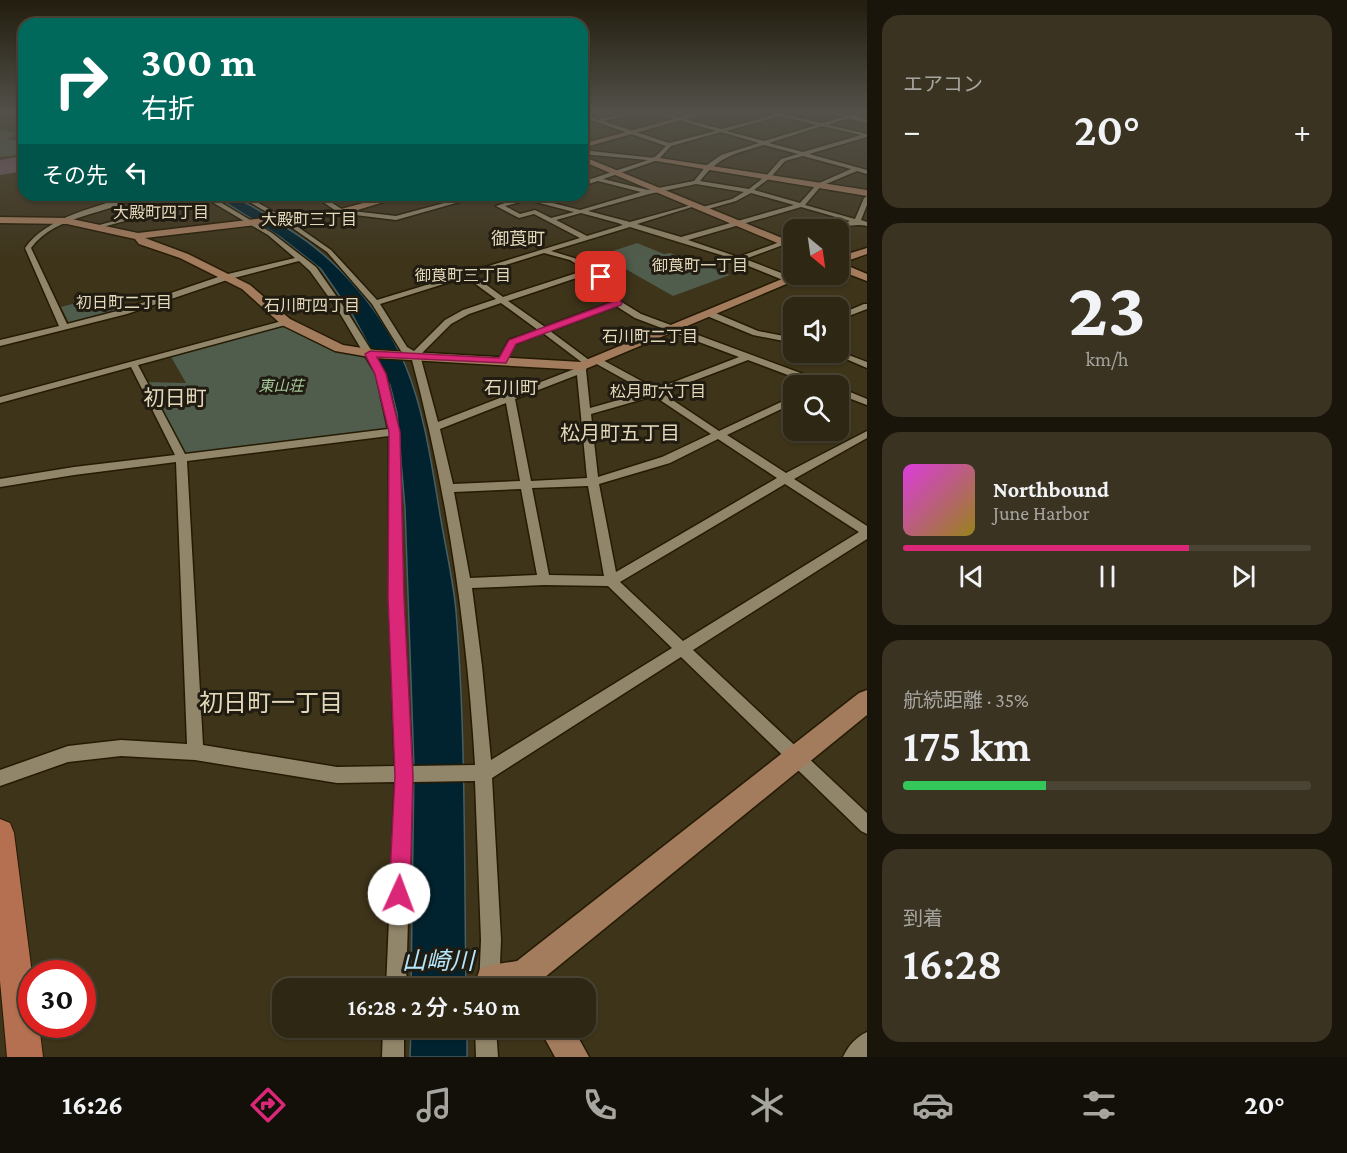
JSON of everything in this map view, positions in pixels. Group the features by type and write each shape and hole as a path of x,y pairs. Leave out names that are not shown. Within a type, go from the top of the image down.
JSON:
{"main road":[{"path":"0,833 9,1003 25,1057"}],"street":[{"path":"590,161 653,191 782,242"},
{"path":"588,182 649,161"},
{"path":"674,161 769,176 867,195 857,221"},
{"path":"696,182 716,161"},
{"path":"375,303 630,225 697,207 734,200 769,176 782,161"},
{"path":"827,161 867,172"},
{"path":"683,239 802,206 819,185 854,169 867,166"},
{"path":"588,177 653,191"},
{"path":"551,220 653,191 696,182 750,191 867,224"},
{"path":"64,327 28,248 30,242 54,226 123,201"},
{"path":"95,227 188,201"},
{"path":"215,201 254,223 302,258 313,269 372,354 381,374 394,432 396,597 407,775 397,978"},
{"path":"250,201 329,251 375,303 407,355 436,427 465,583 490,978"},
{"path":"325,201 341,212 396,219 460,201"},
{"path":"0,220 67,221 138,236 341,212 381,201"},
{"path":"518,201 499,206 519,216 535,212 586,238"},
{"path":"540,201 683,239 741,258 783,276"},
{"path":"849,223 857,221"},
{"path":"138,236 143,242 184,256 227,277 262,299 286,322 340,348 372,354 587,365"},
{"path":"741,258 782,242"},
{"path":"544,251 572,259 592,270 601,277 617,303 638,316 799,375"},
{"path":"849,257 867,251"},
{"path":"0,343 124,312 227,277 302,258"},
{"path":"407,355 448,322 466,312 592,270"},
{"path":"849,271 867,278"},
{"path":"0,778 68,754 121,748 195,752 337,775 476,773 683,651 867,533 655,393 587,365 466,274"},
{"path":"436,427 510,399 783,283"},
{"path":"502,361 512,342 617,303"},
{"path":"849,313 867,306"},
{"path":"710,314 756,333 783,338"},
{"path":"0,400 286,322"},
{"path":"587,412 655,393 749,356"},
{"path":"849,358 867,365"},
{"path":"134,365 181,458 195,752"},
{"path":"587,365 587,412 593,482 610,581 867,825"},
{"path":"849,395 867,402"},
{"path":"510,399 524,484 544,580"},
{"path":"449,488 593,482 666,460 783,404"},
{"path":"0,483 394,432"},
{"path":"465,583 544,580 610,581 784,479 867,434"},
{"path":"532,978 867,701"},
{"path":"393,1057 394,1038"},
{"path":"486,1038 487,1057"},
{"path":"561,1038 573,1057"},
{"path":"854,1057 867,1043"}],"green space":[{"path":"637,243 730,275 673,296 601,255"},
{"path":"109,294 128,307 69,323 61,307"},
{"name":"東山荘","path":"286,322 340,348 375,354 394,432 181,457 143,382 186,383 170,355"}],"water":[{"name":"山崎川","path":"223,201 242,201 254,207 308,242 326,257 373,308 397,347 412,384 430,454 456,611 463,753 466,978 411,978 414,768 405,508 397,413 390,385 352,314 321,269 279,236"},
{"name":"山崎川","path":"411,1038 467,1038 467,1057 410,1057"}],"building":[{"path":"0,161 18,161 18,172 0,175"}],"district":[{"name":"大殿町四丁目","path":"161,212"},
{"name":"大殿町三丁目","path":"309,219"},
{"name":"御莨町","path":"518,239"},
{"name":"御莨町一丁目","path":"700,265"},
{"name":"御莨町三丁目","path":"463,275"},
{"name":"初日町二丁目","path":"124,302"},
{"name":"石川町四丁目","path":"312,305"},
{"name":"石川町二丁目","path":"650,336"},
{"name":"石川町","path":"511,388"},
{"name":"松月町六丁目","path":"658,391"},
{"name":"初日町","path":"175,398"},
{"name":"松月町五丁目","path":"620,433"},
{"name":"初日町一丁目","path":"271,703"}],"route":[{"path":"399,894 404,776 396,597 394,432 381,374 370,354 502,361 512,342 617,303 601,277"}]}
